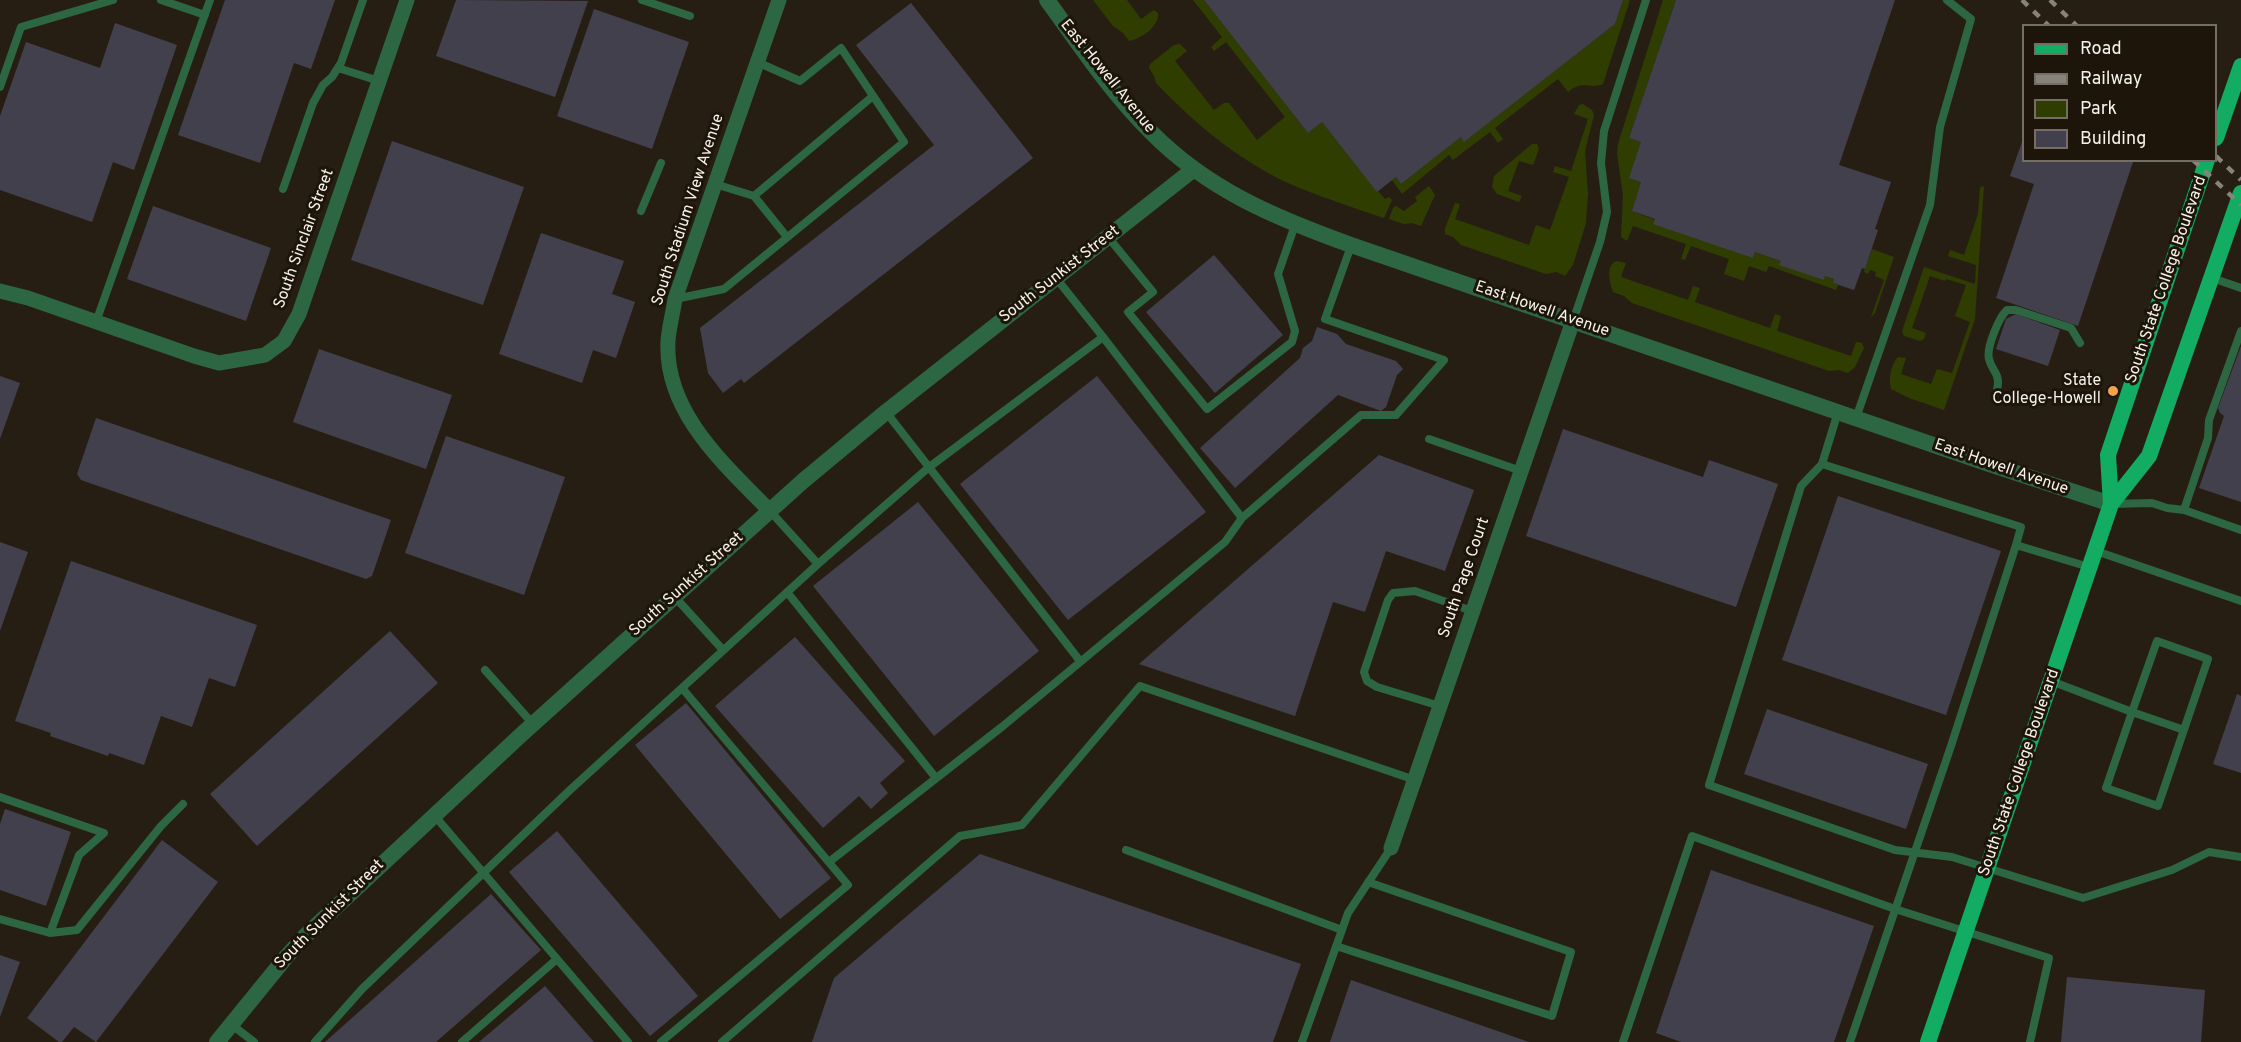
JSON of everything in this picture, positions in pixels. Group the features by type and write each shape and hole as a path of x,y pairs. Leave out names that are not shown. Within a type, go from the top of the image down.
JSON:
{"main road":[{"path":"2217,135 2241,66"},
{"name":"South State College Boulevard","path":"2111,504 2108,455 2206,162"},
{"name":"South State College Boulevard","path":"1928,1042 2111,504 2149,456 2241,193"}],"street":[{"name":"South Sinclair Street","path":"0,291 219,363 265,355 284,341 299,314 407,0"},
{"name":"South Stadium View Avenue","path":"770,511 717,454 685,412 675,390 669,366 668,341 675,300 779,0"},
{"name":"East Howell Avenue","path":"1047,0 1130,110 1152,133 1194,169 1240,199 1295,225 1351,245 2111,504"},
{"name":"South Sunkist Street","path":"217,1042 301,941 533,724 810,474 1194,169"},
{"name":"South Page Court","path":"1391,848 1573,321"}],"lane":[{"path":"0,87 21,27 113,0"},
{"path":"161,0 205,15"},
{"path":"96,322 210,0"},
{"path":"283,189 313,103 323,85 338,68 363,0"},
{"path":"642,0 690,16"},
{"path":"1573,321 1600,242 1607,212 1601,163 1604,131 1646,0"},
{"path":"1856,418 1930,205 1940,127 1971,19 1947,0"},
{"path":"675,300 724,289 904,142 841,48 800,81 757,62"},
{"path":"338,68 379,81"},
{"path":"754,196 873,96"},
{"path":"641,211 661,163"},
{"path":"715,184 754,196 787,237"},
{"path":"1108,237 1153,292 1128,312 1207,410 1292,342 1294,337 1278,274 1295,225"},
{"path":"829,862 936,778 1225,542 1242,518 1361,415 1396,415 1444,360 1325,319 1351,245"},
{"path":"1056,278 1242,518"},
{"path":"2212,278 2241,288"},
{"path":"1997,390 1998,375 1988,353 2000,318 2007,310 2016,310 2072,328 2080,343"},
{"path":"2184,510 2208,438 2209,420 2241,331"},
{"path":"315,1042 362,989 584,777 818,564 928,468 1103,337"},
{"path":"886,412 1080,661"},
{"path":"1838,412 1822,464 1801,486 1709,785 1895,850 1952,857 2083,898 2172,870 2209,852 2241,858"},
{"path":"1429,439 1521,471"},
{"path":"1822,464 2021,527 1952,746 1850,1042"},
{"path":"2111,504 2152,502 2167,508 2184,510 2241,530"},
{"path":"770,511 818,564"},
{"path":"2016,544 2091,567"},
{"path":"2096,551 2241,601"},
{"path":"1440,706 1377,687 1367,681 1364,672 1388,600 1393,593 1415,591 1472,611"},
{"path":"787,592 936,778"},
{"path":"674,596 723,650"},
{"path":"2157,641 2208,659 2158,806 2106,789 2132,712 2157,641"},
{"path":"485,670 533,724"},
{"path":"2052,681 2184,730"},
{"path":"722,1042 960,836 1022,825 1140,686 1415,780"},
{"path":"661,1042 848,885 682,688"},
{"path":"0,797 104,833 79,855 50,933"},
{"path":"0,919 50,933 77,930 161,826 183,804"},
{"path":"434,815 628,1042"},
{"path":"1623,1042 1692,836 1965,933 2049,958 2030,1042"},
{"path":"1302,1042 1348,913 1391,848"},
{"path":"1126,850 1342,930"},
{"path":"1336,946 1552,1016 1571,952 1368,882"},
{"path":"462,1042 557,959"},
{"path":"230,1024 254,1042"}],"green space":[{"path":"1093,0 1127,0 1141,19 1154,10 1158,13 1158,18 1149,31 1129,41 1113,26"},
{"path":"1193,0 1204,0 1308,133 1322,122 1377,191 1385,199 1389,197 1392,200 1384,218 1297,187 1258,167 1204,129 1156,83 1149,68 1150,64 1174,45 1180,44 1187,51 1175,61 1214,110 1224,103 1229,103 1257,140 1285,117 1226,42 1214,51 1211,47 1222,37"},
{"path":"1623,0 1630,0 1603,84 1582,85 1568,92 1558,79 1495,128 1503,139 1498,143 1490,132 1453,160 1449,155 1402,194 1392,180 1396,177 1401,184 1461,137 1465,141 1615,24"},
{"path":"1663,0 1676,0 1629,138 1641,142 1641,182 1632,211 1753,258 1755,252 1824,280 1825,276 1834,279 1833,283 1838,285 1836,290 1769,266 1766,272 1749,266 1744,281 1724,274 1729,259 1691,246 1685,260 1681,259 1686,244 1633,226 1627,241 1621,237 1623,196 1617,153 1618,144"},
{"path":"1583,104 1592,110 1594,115 1585,151 1588,194 1586,223 1573,265 1565,276 1556,272 1546,274 1461,245 1453,237 1445,234 1445,228 1455,203 1460,204 1455,219 1529,245 1536,225 1550,230 1569,177 1553,172 1555,166 1571,171 1588,119 1574,114 1579,105"},
{"path":"1532,144 1537,144 1539,149 1533,165 1519,161 1508,191 1522,196 1519,202 1497,194 1492,187 1494,176"},
{"path":"1429,186 1435,195 1421,226 1389,219 1393,208 1396,206 1404,211 1417,201 1415,197"},
{"path":"1984,186 1975,319 1944,410 1891,389 1891,372 1898,357 1906,358 1901,374 1931,384 1937,369 1952,373 1970,322 1955,316 1966,285 1930,276 1912,328 1926,333 1924,339 1920,341 1904,336 1902,331 1924,267 1975,284 1976,265 1948,256 1950,250 1964,255 1978,214 1980,187"},
{"path":"1872,249 1894,257 1875,313 1871,317 1884,280 1875,276 1876,272 1870,270 1868,274 1864,272"},
{"path":"1616,261 1626,263 1621,277 1688,300 1693,286 1700,288 1695,302 1770,328 1775,314 1781,316 1777,331 1851,356 1856,342 1862,343 1864,348 1855,367 1848,373 1839,370 1829,371 1632,303 1624,296 1613,292 1609,271"}],"building":[{"path":"225,0 335,0 311,69 294,63 260,163 178,135"},
{"path":"456,0 588,1 555,97 436,56"},
{"path":"1204,0 1623,0 1615,24 1464,142 1461,137 1401,184 1396,177 1377,192 1322,122 1308,133"},
{"path":"1676,0 1895,0 1839,165 1891,182 1875,229 1878,230 1865,269 1862,268 1854,290 1833,283 1834,279 1825,276 1824,280 1779,265 1781,261 1755,252 1753,258 1653,224 1655,219 1632,211 1641,182 1629,178 1641,142 1629,138"},
{"path":"911,3 1033,158 744,383 741,379 723,393 708,373 700,328 934,145 856,45"},
{"path":"594,9 689,42 652,149 557,116"},
{"path":"115,23 177,45 134,170 113,162 92,222 0,190 0,116 26,42 100,68"},
{"path":"392,141 524,187 483,305 351,260"},
{"path":"2022,142 2022,162 2133,162 2078,326 1996,298 2034,184 2010,176"},
{"path":"153,206 271,248 246,321 127,279"},
{"path":"541,233 624,261 612,294 635,302 616,358 593,350 582,383 499,354"},
{"path":"1214,255 1283,335 1215,393 1146,312"},
{"path":"2016,314 2060,330 2048,366 1996,349 2006,319"},
{"path":"1317,327 1337,334 1346,344 1396,361 1403,369 1397,375 1386,407 1381,411 1338,395 1235,488 1200,448 1300,358 1303,348 1312,341"},
{"path":"2241,346 2241,502 2199,488 2224,416 2218,408"},
{"path":"319,349 452,395 426,469 293,422"},
{"path":"0,376 20,383 0,439"},
{"path":"1097,376 1206,512 1068,620 960,484"},
{"path":"96,418 391,520 372,576 366,579 81,480 77,474"},
{"path":"1563,429 1703,477 1709,460 1778,484 1736,607 1526,536"},
{"path":"446,436 565,477 524,595 405,553"},
{"path":"1379,455 1474,490 1445,571 1386,551 1365,612 1333,602 1295,716 1139,664"},
{"path":"1838,496 2001,551 1946,715 1782,660"},
{"path":"918,502 1039,651 934,736 813,586"},
{"path":"0,542 28,552 0,631"},
{"path":"71,561 257,625 235,687 209,678 192,727 161,716 144,765 109,753 108,756 15,721"},
{"path":"390,631 438,683 257,846 210,794"},
{"path":"795,637 905,761 880,783 888,793 871,809 859,796 823,828 715,706"},
{"path":"2237,694 2241,696 2241,773 2213,764"},
{"path":"686,703 831,878 780,919 635,745"},
{"path":"1767,709 1928,764 1906,829 1744,774"},
{"path":"5,809 71,832 46,906 0,890 0,824"},
{"path":"557,831 698,996 650,1036 509,872"},
{"path":"162,840 218,882 96,1042 74,1027 62,1042 59,1042 27,1018"},
{"path":"980,854 1301,964 1273,1042 812,1042 834,978"},
{"path":"1711,870 1874,926 1834,1042 1681,1042 1656,1033"},
{"path":"491,894 541,950 436,1042 325,1042"},
{"path":"0,955 20,962 0,1017"},
{"path":"2067,977 2205,990 2201,1042 2061,1042"},
{"path":"1351,980 1529,1042 1330,1042"},
{"path":"545,986 594,1042 479,1042"}],"railway":[{"path":"2022,0 2047,24"},
{"path":"2050,0 2075,24"},
{"path":"2217,157 2241,180"},
{"path":"2195,162 2241,205"}],"place":[{"name":"State College-Howell","path":"2113,391"}]}
